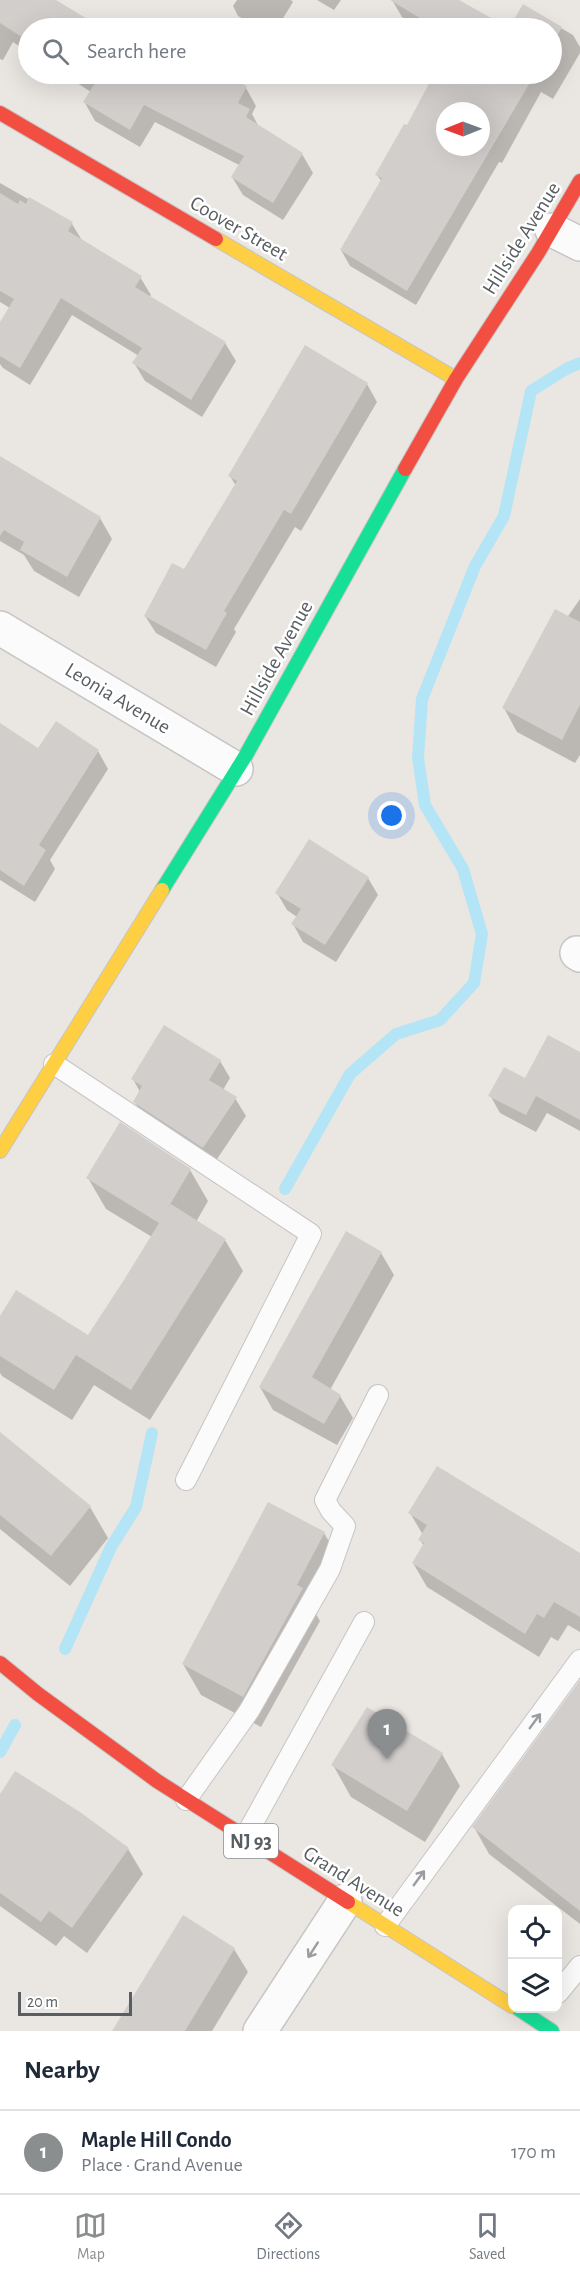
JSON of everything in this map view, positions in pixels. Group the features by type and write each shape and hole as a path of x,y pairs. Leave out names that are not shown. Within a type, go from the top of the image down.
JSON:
{"street":[{"name":"Coover Street","path":"0,113 456,379"},
{"name":"Hillside Avenue","path":"0,1150 237,769 456,379 566,237 580,181"},
{"name":"Leonia Avenue","path":"0,628 237,769"},
{"name":"Grand Avenue","path":"0,1663 47,1701 157,1781 508,2003"},
{"path":"260,2031 345,1901"},
{"path":"540,2014 552,2031"}],"lane":[{"path":"54,1064 311,1234 186,1480"},
{"path":"186,1800 249,1711 330,1569 345,1526 331,1511 326,1500 378,1395"},
{"path":"245,1837 364,1622"},
{"path":"385,1926 580,1660"},
{"path":"562,1989 580,1966"}],"building":[{"path":"0,0 56,0 86,18 18,18 18,35 0,23"},
{"path":"390,0 459,0 491,18 420,18"},
{"path":"523,4 547,18 515,18"},
{"path":"94,84 243,84 247,86 238,103 250,109 246,117 303,153 273,203 231,177 244,156 144,105 130,130 83,102"},
{"path":"429,84 529,84 490,150 490,102 436,102 436,156 487,156 407,291 340,250 382,178 375,175 404,124 407,125"},
{"path":"0,193 18,204 20,200 26,204 29,197 73,222 68,231 142,276 135,287 226,342 191,400 132,363 142,348 61,298 20,368 0,356 0,322 14,299 0,291"},
{"path":"305,345 368,383 291,514 284,510 224,611 227,613 206,650 144,616 172,563 184,569 237,481 228,476"},
{"path":"0,456 101,517 67,577 20,550 24,542 4,530 0,536"},
{"path":"555,609 580,622 580,705 562,740 502,708"},
{"path":"56,721 99,750 39,845 46,850 24,886 0,870 0,723 38,748"},
{"path":"309,839 369,877 325,945 291,924 301,909 275,893"},
{"path":"164,1025 221,1060 209,1080 237,1097 203,1148 133,1102 142,1086 131,1079"},
{"path":"548,1035 580,1052 580,1120 536,1096 526,1115 488,1096 504,1067 525,1078"},
{"path":"120,1122 191,1169 168,1208 171,1204 226,1239 131,1390 76,1355 54,1390 0,1356 0,1316 16,1290 88,1335 124,1280 159,1223 86,1178"},
{"path":"346,1231 382,1252 312,1377 341,1395 324,1424 259,1387"},
{"path":"0,1432 91,1506 51,1556 0,1515"},
{"path":"437,1466 580,1553 580,1617 554,1602 544,1618 537,1614 525,1634 412,1563 424,1543 418,1540 427,1525 408,1513"},
{"path":"268,1502 325,1532 297,1585 303,1588 243,1697 182,1664"},
{"path":"580,1680 580,1911 472,1827"},
{"path":"367,1707 443,1753 407,1811 331,1765"},
{"path":"15,1771 80,1812 129,1848 72,1928 49,1911 41,1922 0,1893 0,1794"},
{"path":"183,1915 235,1948 185,2031 112,2031"}],"waterway":[{"path":"285,1189 350,1074 396,1034 440,1020 474,983 482,934 463,869 425,805 418,758 422,699 475,566 504,516 531,391 580,363"},
{"path":"65,1649 111,1547 136,1507 152,1433"},
{"path":"0,1752 15,1725"}],"traffic: fast":[{"path":"162,890 246,755 405,469"},
{"path":"525,2013 552,2031"}],"traffic: slow":[{"path":"216,239 456,379"},
{"path":"0,1151 162,890"},
{"path":"348,1902 508,2003"}],"traffic: jam":[{"path":"0,113 216,239"},
{"path":"405,469 456,379 538,253 580,181"},
{"path":"0,1663 38,1694 157,1781 348,1902"}],"place":[{"name":"Maple Hill Condo","path":"387,1759"}]}
